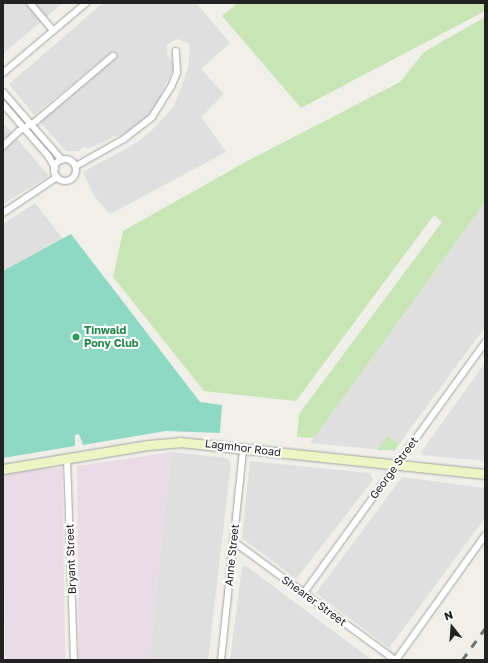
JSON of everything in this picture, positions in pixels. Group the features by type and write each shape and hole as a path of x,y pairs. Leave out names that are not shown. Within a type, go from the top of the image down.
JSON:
{"street":[{"path":"30,3 54,30"},
{"path":"3,73 86,3"},
{"path":"3,104 49,157 55,168 57,176 61,180 71,180 74,176 76,166 124,139 152,117 171,87 177,73 176,51"},
{"path":"3,146 32,124 113,56"},
{"path":"3,92 62,160"},
{"path":"55,168 62,160 70,160 76,166"},
{"path":"3,213 57,176"},
{"name":"George Street","path":"303,594 399,464 485,343"},
{"name":"Lagmhor Road","path":"3,469 164,443 202,443 243,449 485,474"},
{"name":"Anne Street","path":"221,660 243,449"},
{"name":"Bryant Street","path":"66,459 74,660"},
{"path":"395,660 485,535"},
{"name":"Shearer Street","path":"233,541 303,594 395,660"}],"shaded area":[{"path":"3,3 63,3 3,54"},
{"path":"103,3 196,3 230,43 201,69 224,94 201,117 226,152 110,214 94,196 83,172 136,143 152,130 174,106 188,68 190,48 188,43 177,39 167,45 167,54 175,67 161,93 161,100 146,118 121,136 116,136 90,148 83,147 80,151 66,151 40,122 118,56 113,51 34,115 9,84"},
{"path":"3,122 49,176 3,204"},
{"path":"485,202 485,327 394,451 310,443"},
{"path":"35,203 63,239 3,271 3,224"},
{"path":"485,363 485,461 422,455 421,452"},
{"path":"171,452 227,458 231,463 208,660 149,660"},
{"path":"171,452 149,660 79,660 77,466"},
{"path":"250,461 370,473 373,480 296,579 242,538"},
{"path":"62,468 65,660 5,660 3,469"},
{"path":"402,477 485,488 485,518 389,648 316,593"},
{"path":"246,566 372,660 230,660 242,567"}],"green space":[{"path":"238,3 485,3 485,11 301,108 222,16"},
{"path":"485,17 485,202 314,438 297,437 299,414 442,222 434,215 296,401 204,391 113,277 123,231 249,160 400,82 424,52"},
{"name":"Tinwald Pony Club","path":"71,234 200,402 222,405 220,433 166,431 83,445 79,434 75,435 75,446 3,458 3,271"},
{"path":"388,436 399,444 395,450 377,450"}],"railway":[{"path":"462,660 485,628"}],"place":[{"name":"Tinwald Pony Club","path":"76,337"}]}
